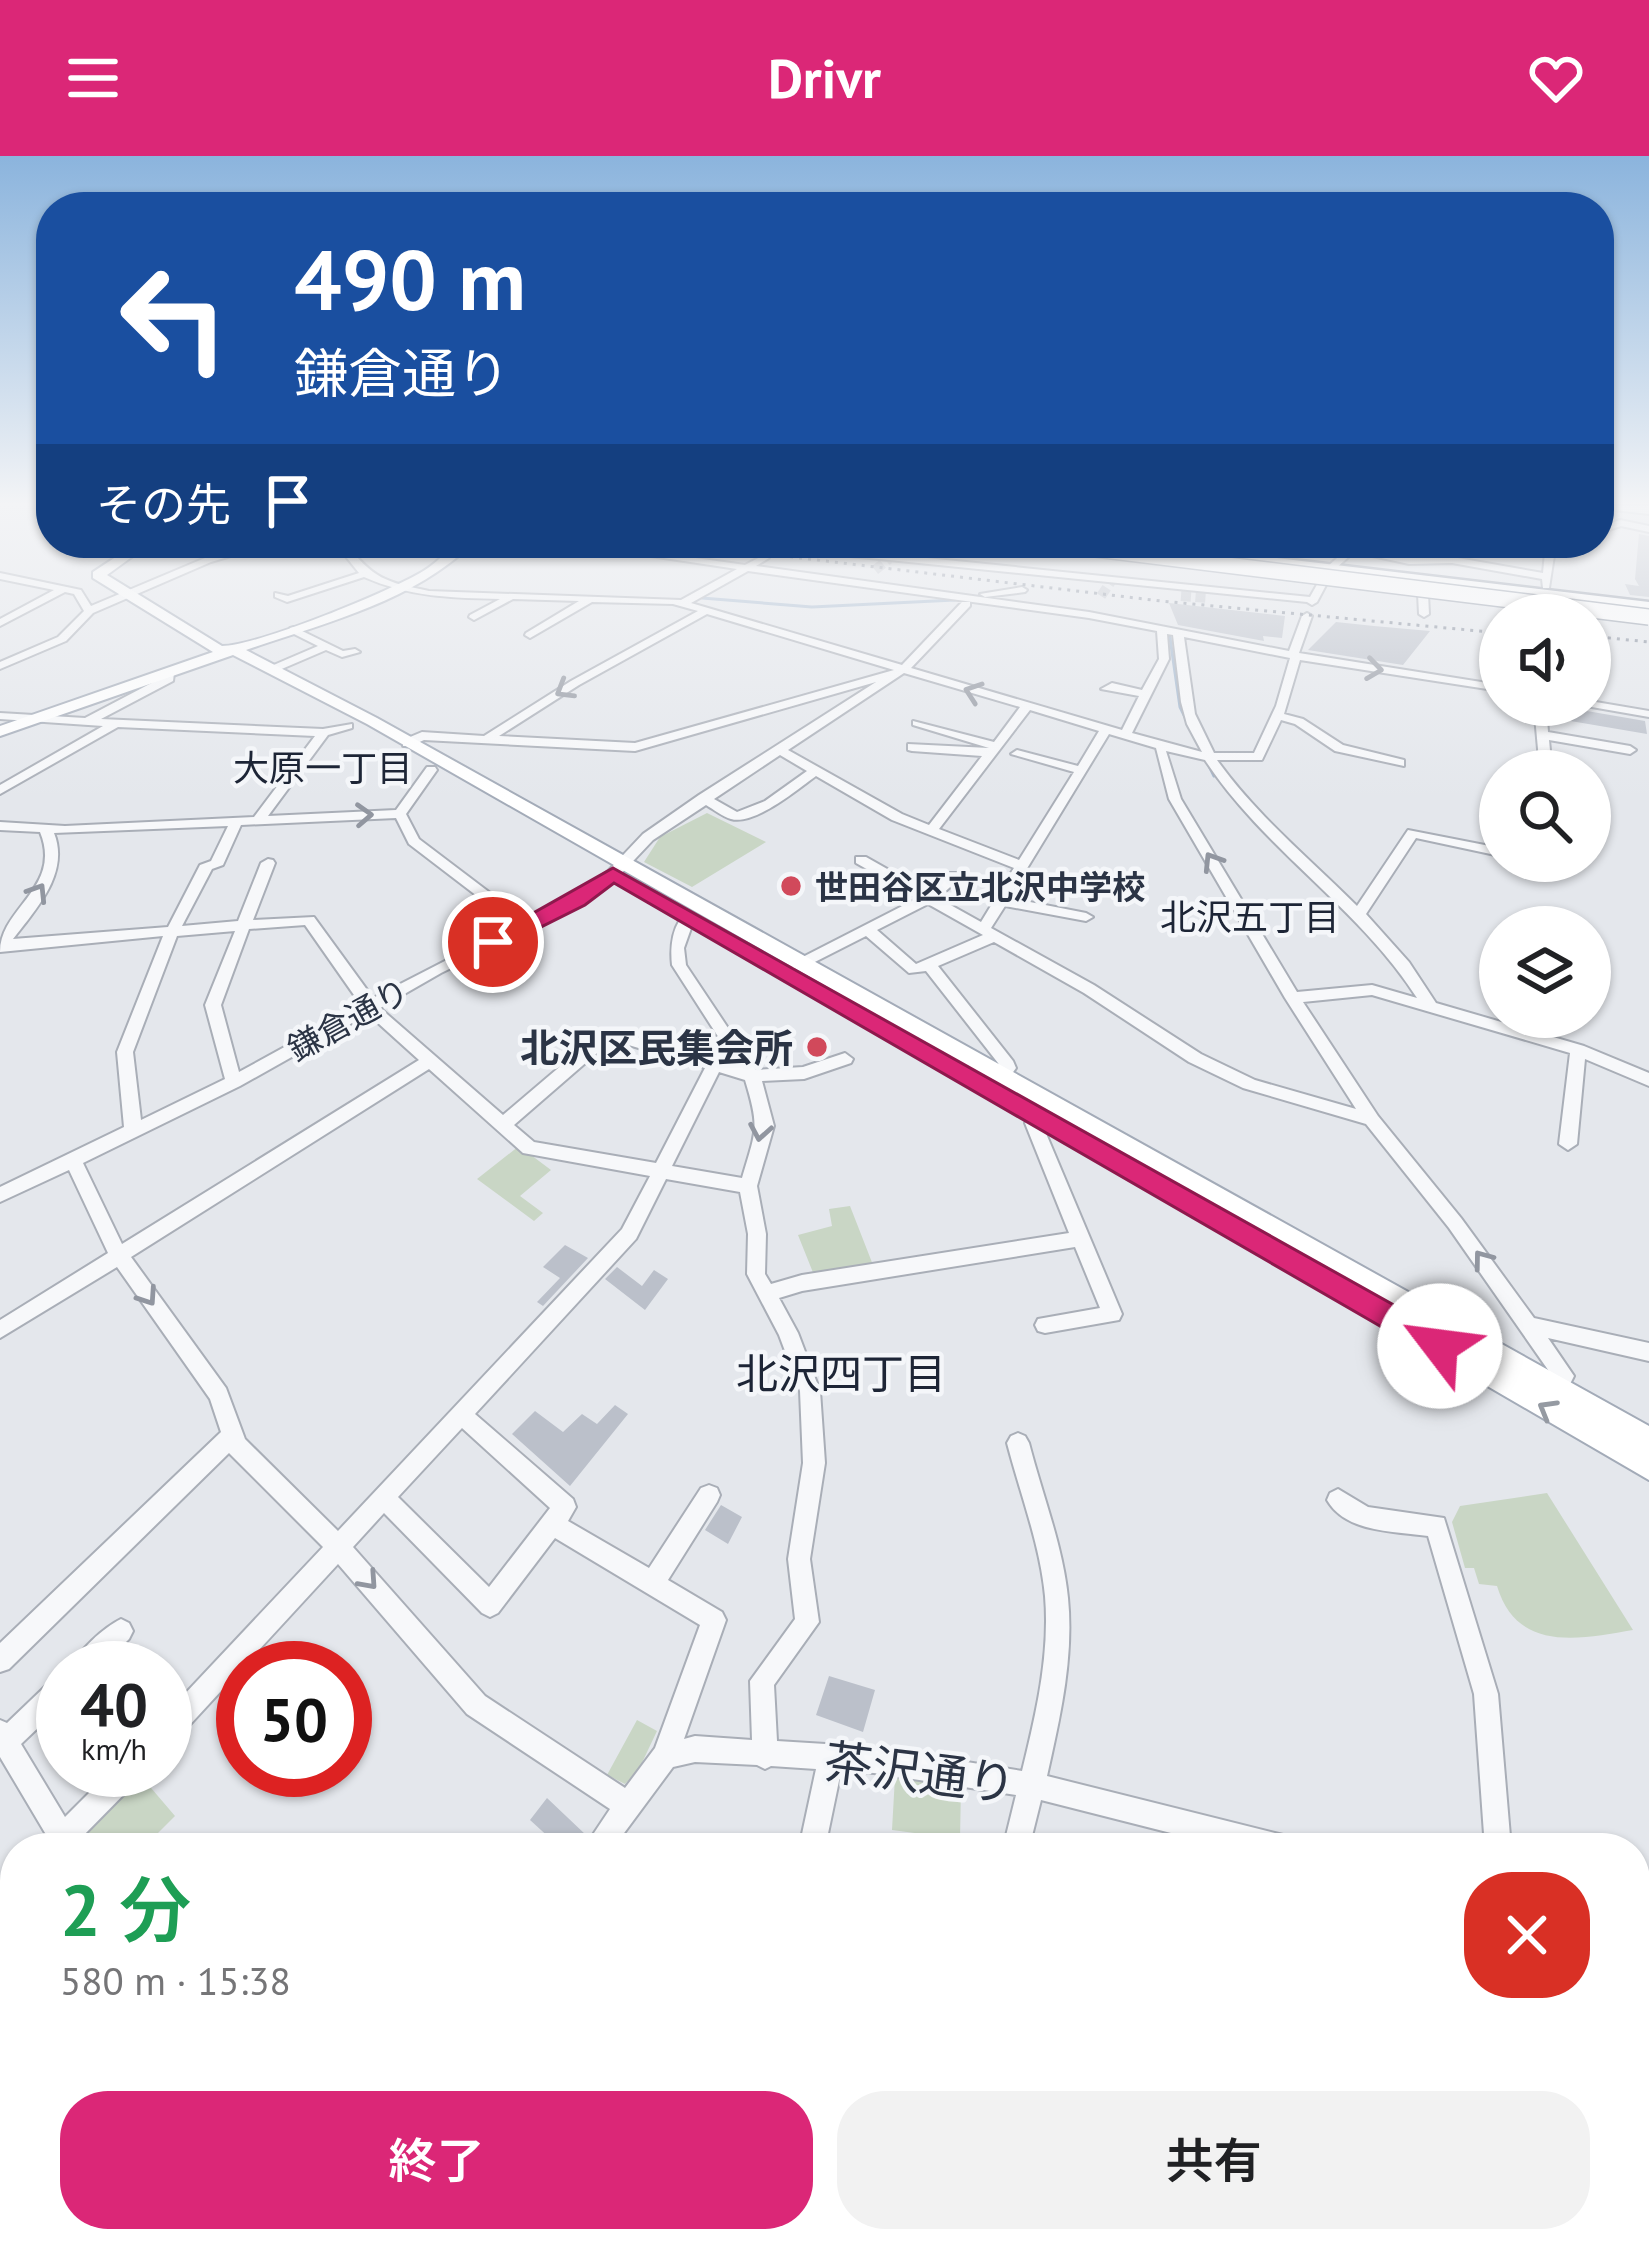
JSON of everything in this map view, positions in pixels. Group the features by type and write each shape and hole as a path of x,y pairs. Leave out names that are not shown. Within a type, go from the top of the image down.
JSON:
{"highway":[{"path":"1558,604 1649,614"},
{"path":"1563,604 1649,614"},
{"path":"1568,604 1649,614"},
{"path":"1611,611 1649,614"}],"main road":[{"path":"147,604 225,651 407,743 688,917 1648,1461"},
{"path":"0,724 169,673 351,604"},
{"path":"30,717 294,630 356,604"},
{"path":"225,651 284,680 348,726 798,965 1557,1390 1648,1461"}],"street":[{"path":"0,622 36,604"},
{"path":"87,604 89,611"},
{"path":"0,666 62,640 89,611 108,604"},
{"path":"474,617 499,604"},
{"path":"530,635 582,604"},
{"path":"692,604 703,613 898,673 1126,736 1160,750 1203,757 1258,757 1280,711 1307,616"},
{"name":"鎌倉通り","path":"0,1195 234,1082 370,1005 578,900 648,837 898,673 972,604"},
{"path":"1011,604 1479,685"},
{"path":"1088,615 1095,604"},
{"path":"1420,604 1424,614"},
{"path":"487,739 575,683 703,613"},
{"path":"294,630 349,656 355,652"},
{"path":"1126,736 1164,659 1170,632"},
{"path":"1170,632 1203,757 1396,950 1428,1004"},
{"path":"284,680 327,646"},
{"path":"87,722 170,680 169,673"},
{"path":"407,743 422,736 644,746 898,673"},
{"path":"1107,689 1112,686 1147,695"},
{"path":"1611,708 1649,714"},
{"path":"931,831 1025,709"},
{"path":"1280,711 1339,748 1400,763"},
{"path":"30,717 324,733 348,726"},
{"path":"917,723 992,749"},
{"path":"0,790 114,725"},
{"path":"1542,726 1544,750"},
{"path":"867,929 914,970 990,931 1001,901 1026,870 1105,731"},
{"path":"258,820 324,733"},
{"path":"1543,735 1630,750"},
{"path":"911,747 992,749"},
{"path":"1331,766 1339,748"},
{"path":"1160,750 1174,799 1293,998 1372,1120 1564,1376 1557,1390"},
{"path":"782,751 870,804 1026,870"},
{"path":"1017,754 1081,770"},
{"path":"400,814 431,770"},
{"path":"704,799 736,818 769,804 816,770"},
{"path":"0,826 39,830 400,814"},
{"path":"400,814 414,841 525,926"},
{"path":"133,1129 125,1052 174,930 207,865 215,865 236,822"},
{"path":"0,842 39,830"},
{"path":"39,830 53,845 51,870 7,928 1,946 309,920 370,1005 529,1148 748,1186"},
{"path":"1359,914 1413,833 1479,847"},
{"path":"861,860 990,931 1221,1071 1372,1120"},
{"path":"234,1082 213,1005 268,863"},
{"path":"798,965 930,898 954,876"},
{"path":"1001,901 1086,916"},
{"path":"688,917 677,948 679,965 752,1076 766,1126 748,1186 757,1234 756,1274 811,1391 814,1463 799,1558 807,1622 761,1681 765,1756"},
{"path":"929,965 1005,1061 1008,1068 1000,1078"},
{"path":"1293,998 1372,990 1578,1050 1649,1080"},
{"path":"501,1126 610,1034 752,1076 789,1076 845,1059"},
{"path":"1568,1144 1578,1050"},
{"path":"0,1330 428,1062"},
{"path":"192,1704 629,1234 714,1066"},
{"path":"1039,1117 1033,1124 1112,1314 1045,1325"},
{"path":"72,1158 118,1254 219,1395 236,1445 339,1548 476,1705 629,1806"},
{"path":"768,1298 802,1282 1081,1239"},
{"path":"1529,1325 1649,1352"},
{"path":"386,1500 490,1605 565,1507 463,1416"},
{"path":"0,1660 233,1435"},
{"path":"1018,1442 1057,1595 1057,1630 1020,1833"},
{"path":"653,1583 710,1496"},
{"path":"1338,1501 1365,1517 1436,1526 1486,1694 1497,1833"},
{"path":"553,1524 714,1619 665,1756 609,1833"},
{"path":"110,1641 121,1631"},
{"path":"36,1710 3,1737 60,1833"},
{"name":"茶沢通り","path":"665,1756 695,1749 831,1758 1031,1785 1223,1833"},
{"path":"815,1833 831,1758"},
{"path":"75,1833 106,1797"}],"green space":[{"path":"707,813 766,842 692,887 644,862 660,837"},
{"path":"519,1146 551,1170 520,1196 543,1213 534,1221 477,1179"},
{"path":"850,1206 873,1265 814,1275 798,1235 832,1226 829,1209"},
{"path":"1547,1493 1633,1630 1572,1638 1535,1632 1506,1607 1497,1586 1479,1584 1474,1568 1465,1568 1452,1522 1460,1506"},
{"path":"637,1720 657,1731 639,1769 625,1784 607,1775"},
{"path":"895,1777 961,1787 960,1833 892,1830"},
{"path":"118,1797 159,1797 175,1816 158,1833 82,1833"}],"building":[{"path":"1169,604 1285,616 1282,638 1263,636 1264,641 1178,625"},
{"path":"1336,622 1430,631 1403,665 1308,650"},
{"path":"1611,715 1645,721 1647,734 1600,726 1611,726"},
{"path":"565,1245 588,1258 543,1306 537,1302 560,1278 543,1267"},
{"path":"617,1267 642,1286 654,1270 668,1279 645,1310 605,1279"},
{"path":"615,1405 628,1414 570,1486 512,1434 535,1411 563,1432 582,1414 597,1424"},
{"path":"721,1505 742,1517 728,1544 705,1530"},
{"path":"829,1676 875,1690 863,1732 816,1715"},
{"path":"547,1798 584,1833 544,1833 530,1820"}],"waterway":[{"path":"774,604 876,604"},
{"path":"1169,631 1180,707 1214,776"}],"railway":[{"path":"1191,604 1479,631"},
{"path":"1611,638 1649,642"}],"place":[{"name":"世田谷区立北沢中学校","path":"791,886"},
{"name":"北沢区民集会所","path":"817,1047"}],"district":[{"name":"大原一丁目","path":"323,767"},
{"name":"北沢五丁目","path":"1250,916"},
{"name":"北沢四丁目","path":"841,1373"}],"route":[{"path":"493,942 578,900 613,874 1440,1346"}]}
